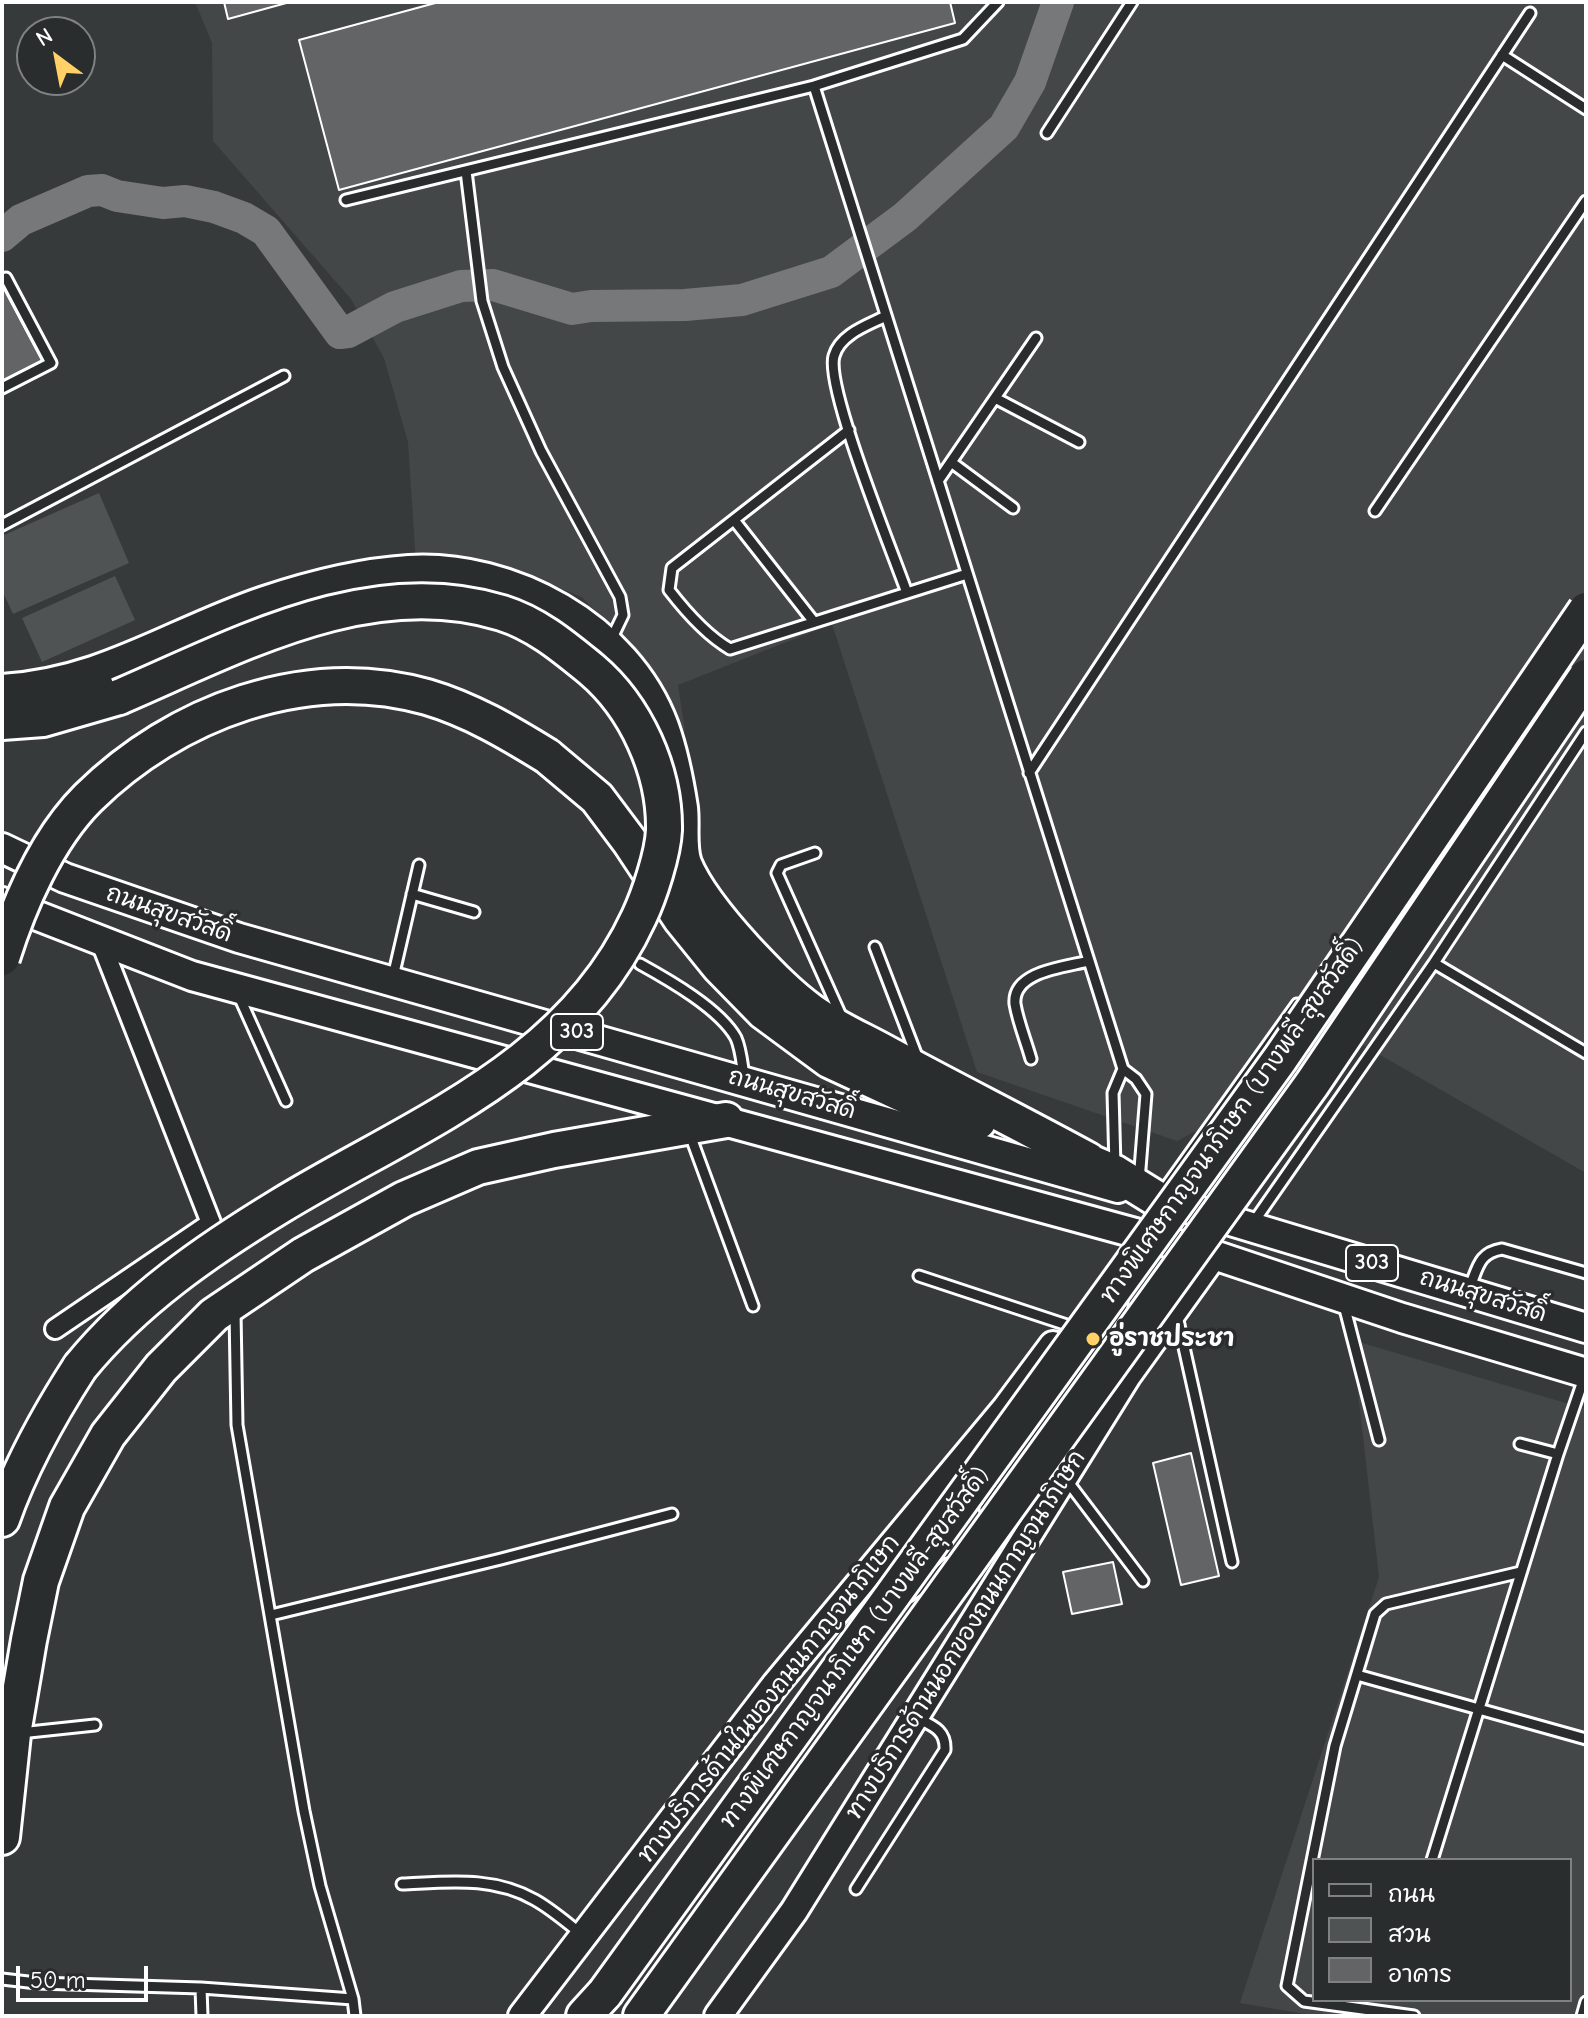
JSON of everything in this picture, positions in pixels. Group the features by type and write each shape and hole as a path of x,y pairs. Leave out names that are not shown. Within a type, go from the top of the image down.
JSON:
{"highway":[{"path":"2,692 25,691 72,681 126,664 265,604 362,580 410,573 459,577 515,588 573,619 607,648 636,682 660,724 680,810 683,861 742,946 765,969 811,1012 1125,1180"},
{"path":"2,722 43,719 119,697 285,627 369,604 436,601 503,613 554,638 606,682 636,722 658,777 664,832 648,897 629,938 595,992 542,1044 456,1107 281,1206 199,1259 129,1312 80,1367 55,1405 25,1461 2,1519"},
{"name":"ทางพิเศษกาญจนาภิเษก (บางพลี-สุขสวัสดิ์)","path":"593,2008 1280,1059 1582,607"},
{"name":"ทางพิเศษกาญจนาภิเษก (บางพลี-สุขสวัสดิ์)","path":"641,2016 1312,1084 1586,677"},
{"path":"2,958 27,893 49,849 86,800 121,769 170,734 212,713 257,698 307,688 357,685 426,697 488,720 547,756 597,798 681,919 719,966 764,1012 829,1060 899,1092 1125,1180"},
{"path":"2,1837 13,1734 41,1581 67,1507 108,1435 161,1368 214,1315 303,1255 404,1199 478,1167 554,1150 726,1120"},
{"path":"668,2016 715,1913"}],"main road":[{"name":"ถนนสุขสวัสดิ์","path":"2,848 65,878 239,938 744,1080 1125,1180 1251,1226 1586,1328"},
{"name":"ถนนสุขสวัสดิ์","path":"2,902 192,976 1214,1255 1586,1373"},
{"path":"1125,1180 1135,1233"},
{"name":"ทางบริการด้านในของถนนกาญจนาภิเษก","path":"522,2016 823,1625 1006,1408 1135,1233"},
{"name":"ทางบริการด้านนอกของถนนกาญจนาภิเษก","path":"718,2016 794,1911 1127,1376 1214,1255"}],"street":[{"path":"55,1329 211,1223 100,940"}],"lane":[{"path":"346,200 814,86 963,39 998,2"},
{"path":"1047,133 1132,2"},
{"path":"1029,773 1530,13"},
{"path":"1502,55 1586,109"},
{"path":"814,86 1123,1069 1136,1079 1146,1094 1125,1180"},
{"path":"466,171 480,289 509,381 541,451 620,597 623,615 607,648"},
{"path":"1375,511 1586,201"},
{"path":"2,388 51,363 3,276"},
{"path":"886,316 853,332 840,344 834,356 832,374 907,593"},
{"path":"938,481 1036,338"},
{"path":"2,525 284,376"},
{"path":"995,398 1079,442"},
{"path":"849,430 672,568 669,590 709,634 730,649 967,574"},
{"path":"951,462 1013,508"},
{"path":"734,520 814,622"},
{"path":"1444,799 1582,607"},
{"path":"1251,1226 1434,963 1586,732"},
{"path":"815,853 781,865 777,873 848,1032"},
{"path":"393,980 419,865"},
{"path":"412,894 474,912"},
{"path":"875,947 923,1073"},
{"path":"1031,1059 1015,1004 1016,992 1039,973 1089,961"},
{"path":"1434,963 1586,1053"},
{"path":"640,964 679,985 731,1031 738,1042 744,1080"},
{"path":"235,987 286,1101"},
{"path":"1125,1180 1305,993"},
{"path":"1123,1069 1113,1093 1125,1180"},
{"path":"687,1127 753,1306"},
{"path":"1468,1292 1482,1257 1502,1249 1586,1273"},
{"path":"980,1516 1122,1313 1122,1292 1107,1270"},
{"path":"919,1276 1067,1325"},
{"path":"1342,1298 1379,1440"},
{"path":"235,1301 237,1425 317,1871 355,2016"},
{"path":"1175,1309 1232,1562"},
{"path":"1433,1858 1586,1373"},
{"path":"1520,1444 1558,1454"},
{"path":"1064,1477 1143,1581"},
{"path":"271,1615 672,1514"},
{"path":"865,1611 908,1596 944,1567 953,1555"},
{"path":"1313,1858 1335,1746 1375,1614 1386,1604 1521,1572"},
{"path":"823,1625 851,1615"},
{"path":"1357,1675 1586,1739"},
{"path":"856,1889 945,1750 945,1739 937,1727 916,1718"},
{"path":"13,1734 95,1725"},
{"path":"1312,1861 1287,1986 1304,2001 1414,2016"},
{"path":"402,1884 469,1881 503,1886 535,1900 583,1935"},
{"path":"2,1979 353,1999"},
{"path":"201,1988 202,2016"},
{"path":"1582,2016 1586,2002"}],"shaded area":[{"path":"195,2 1586,2 1586,1173 1361,1044 1177,1141 977,1072 832,624 678,685 685,731 634,651 582,597 519,572 416,564 408,442 384,358 351,299 213,141 212,43"},
{"path":"1352,1340 1586,1409 1586,2016 1317,2016 1240,2003 1379,1577"}],"green space":[{"path":"99,493 129,563 13,614 2,590 2,536"},
{"path":"115,576 135,620 42,662 22,618"}],"building":[{"path":"224,2 290,2 228,19"},
{"path":"439,2 950,2 955,23 339,190 299,40"},
{"path":"2,285 44,364 2,384"},
{"path":"1191,1453 1219,1576 1181,1585 1153,1463"},
{"path":"1113,1562 1122,1604 1072,1614 1063,1572"}],"waterway":[{"path":"2,236 21,220 88,191 102,190 117,196 163,203 185,201 214,207 244,218 266,231 340,333 348,332 395,307 461,286 493,285 572,309 742,300 831,272 905,217 1004,127 1030,82 1058,2"}],"place":[{"name":"อู่ราชประชา","path":"1093,1339"}]}
